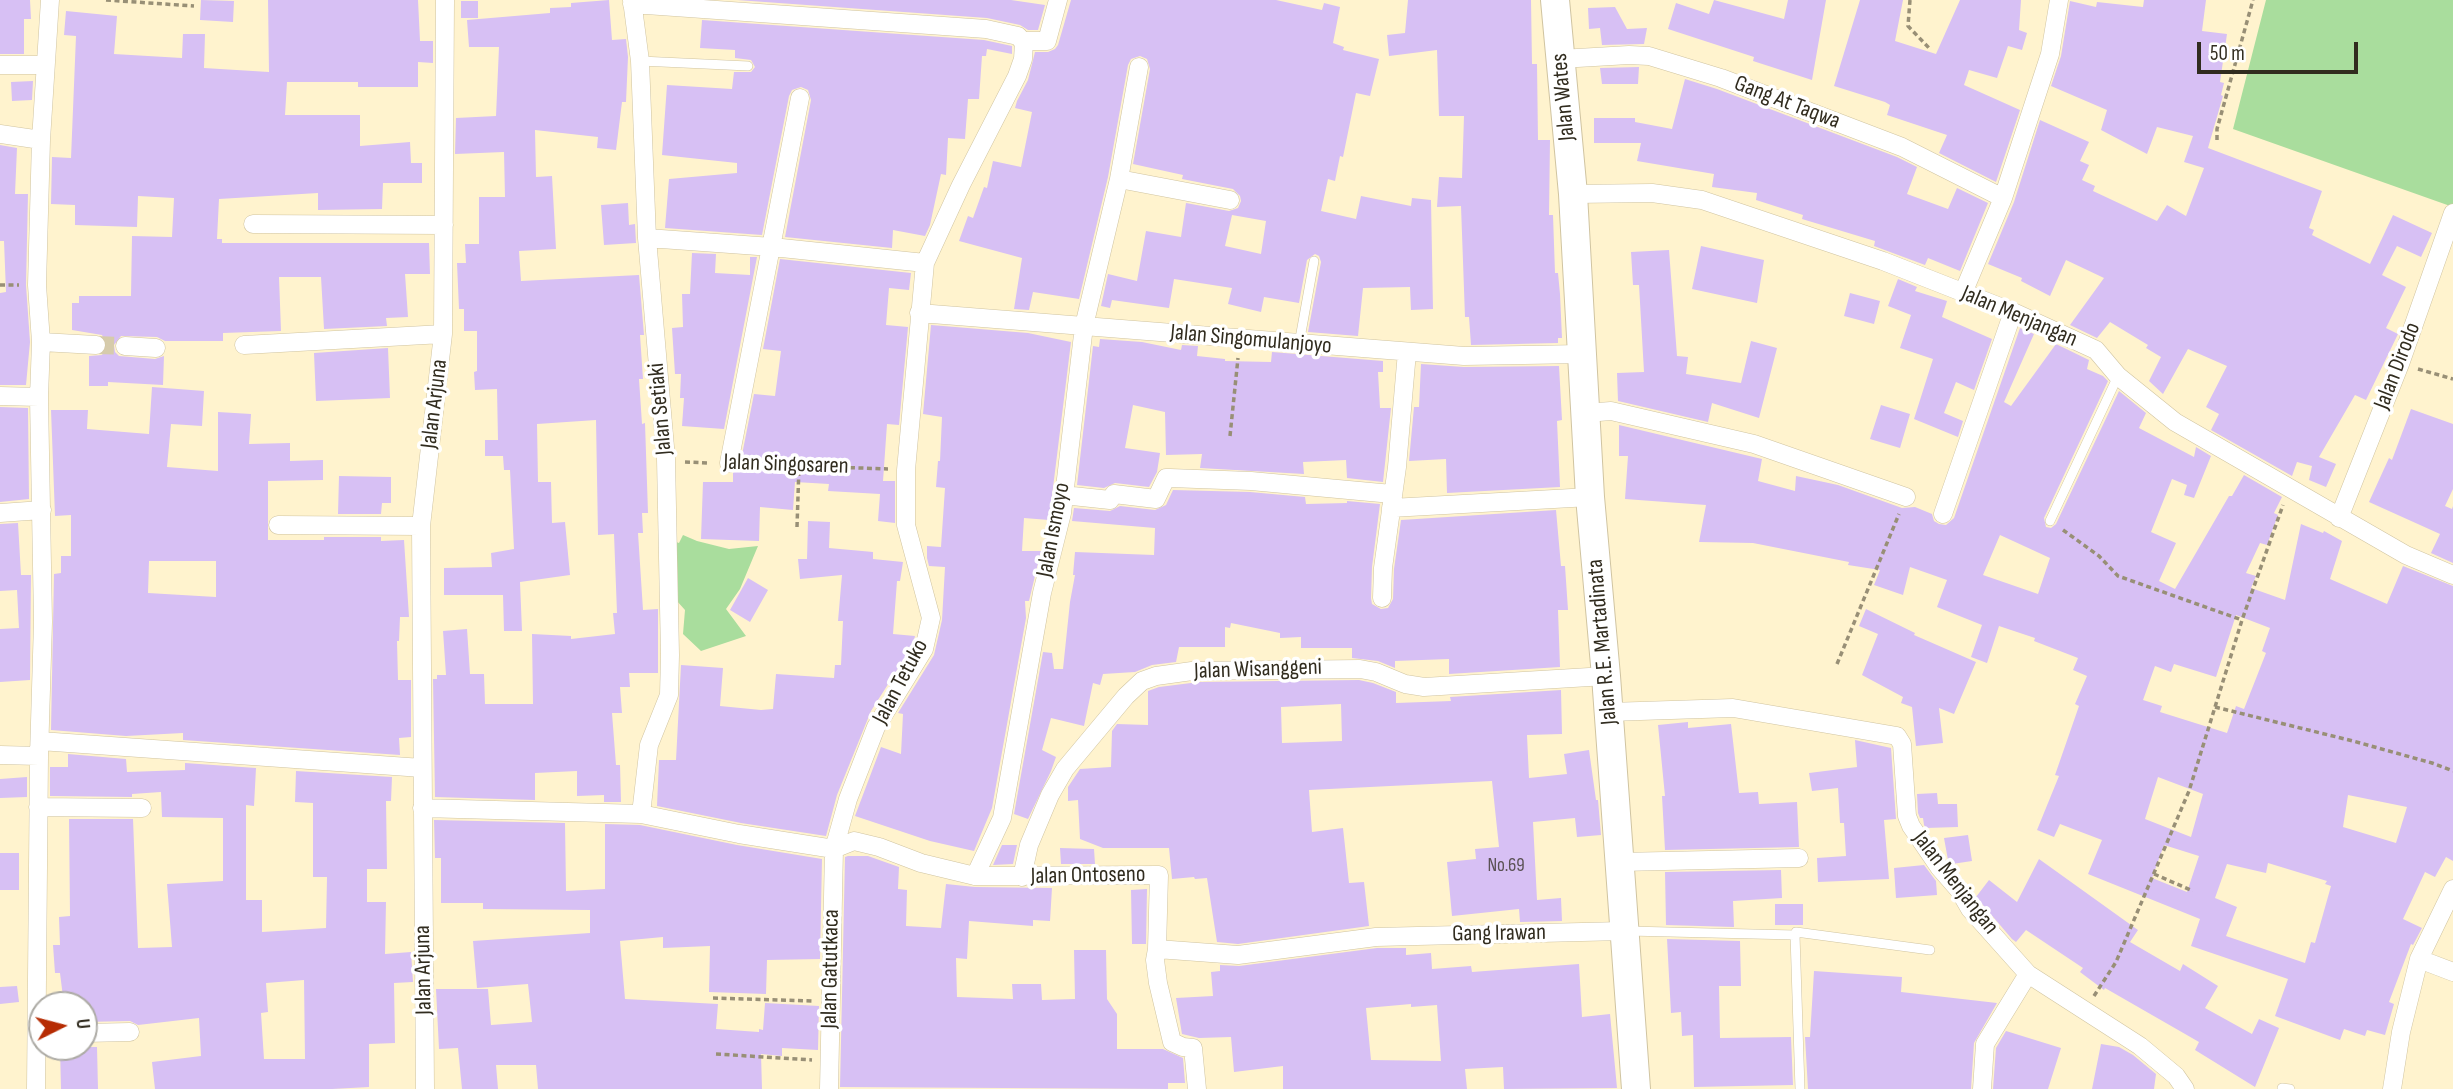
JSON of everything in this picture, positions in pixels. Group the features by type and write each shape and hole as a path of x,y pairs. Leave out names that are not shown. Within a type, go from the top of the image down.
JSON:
{"main road":[{"name":"Jalan Wates","path":"1555,0 1573,194"},
{"name":"Jalan R.E. Martadinata","path":"1573,194 1590,497 1609,712 1636,1089"}],"street":[{"path":"39,991 42,510 39,397 41,342 37,285 40,140 50,0"},
{"name":"Jalan Arjuna","path":"425,1089 421,526 443,334 445,0"},
{"path":"632,2 986,29 1046,45 1058,0"},
{"path":"1963,293 2003,198 2050,54 2059,0"},
{"name":"Jalan Setiaki","path":"632,2 640,61 647,238 666,459 670,655 669,695 649,745 640,814"},
{"path":"919,313 925,263 1017,76 1023,59 1023,41"},
{"name":"Gang At Taqwa","path":"1560,60 1649,56 1721,78 1902,147 2003,198"},
{"path":"0,65 45,65"},
{"name":"Jalan Ismoyo","path":"975,876 1002,818 1042,593 1062,513 1084,326 1119,180 1139,67"},
{"path":"729,463 800,98"},
{"path":"0,134 40,140"},
{"path":"1119,180 1230,200"},
{"name":"Jalan Menjangan","path":"1573,194 1652,193 1702,200 1883,261 2013,312 2096,350 2118,376 2175,422 2406,555 2453,575"},
{"name":"Jalan Dirodo","path":"2339,518 2400,363 2453,213"},
{"path":"253,224 444,225"},
{"path":"647,238 772,247 925,263"},
{"path":"1943,514 2013,312"},
{"name":"Jalan Singomulanjoyo","path":"919,313 1464,356 1583,354"},
{"name":"Jalan Tetuko","path":"834,849 848,799 876,727 924,649 931,618 906,525 906,470 919,313"},
{"path":"244,345 443,334"},
{"path":"41,342 96,345"},
{"path":"125,346 156,348"},
{"path":"1382,598 1407,352"},
{"path":"0,396 39,397"},
{"path":"1586,413 1611,411 1754,443 1906,497"},
{"path":"1063,495 1110,500 1114,494 1156,499 1166,478 1170,478 1251,481 1392,501 1590,497"},
{"path":"0,513 42,510"},
{"path":"278,525 421,526"},
{"name":"Jalan Wisanggeni","path":"1022,877 1029,845 1050,795 1065,769 1126,696 1142,681 1156,676 1192,671 1360,669 1376,672 1405,684 1424,687 1606,676"},
{"name":"Jalan Menjangan","path":"1609,712 1732,708 1897,736 1902,744 1907,816 1911,826 1970,909 2028,974"},
{"path":"0,755 39,748 422,768"},
{"path":"38,807 142,808"},
{"path":"422,808 640,814 738,834 834,849"},
{"name":"Jalan Ontoseno","path":"834,849 854,841 921,863 975,876 1158,875 1157,949 1154,960 1158,984 1172,1042 1177,1046 1193,1048 1197,1089"},
{"name":"Jalan Gatutkaca","path":"829,1089 834,849"},
{"path":"1620,862 1799,858"},
{"path":"2392,1089 2401,1032 2419,959 2453,889"},
{"name":"Gang Irawan","path":"1157,949 1238,955 1376,937 1623,931"},
{"path":"2419,959 2453,972"},
{"path":"1982,1089 1985,1044 2028,974 2140,1046 2175,1076 2185,1089"},
{"path":"98,1033 130,1032"},
{"path":"36,1089 38,1061"}],"lane":[{"path":"640,61 748,66"},
{"path":"1299,344 1314,261"},
{"path":"2050,521 2118,376"},
{"path":"1623,931 1795,935 1796,932 1930,950"},
{"path":"1795,935 1800,1089"}],"path":[{"path":"106,0 194,6"},
{"path":"1910,0 1908,26 1929,48"},
{"path":"2217,140 2217,129 2253,0"},
{"path":"1230,436 1240,339"},
{"path":"2400,363 2453,379"},
{"name":"Jalan Singosaren","path":"666,459 685,463 906,470"},
{"path":"797,527 799,466"},
{"path":"2084,1008 2101,987 2116,961 2189,791 2242,620 2289,489"},
{"path":"1837,664 1906,497"},
{"path":"2050,521 2099,556 2118,576 2242,620"},
{"path":"2215,707 2392,752 2453,771"},
{"path":"2154,874 2193,891"},
{"path":"713,998 830,1001"},
{"path":"716,1054 829,1061"}],"green space":[{"path":"2266,0 2453,0 2453,207 2233,129"},
{"path":"683,535 729,549 758,546 740,589 726,609 746,636 701,651 683,634 685,610 668,591 665,538 679,543"}],"building":[{"path":"0,0 30,0 31,19 24,19 24,54 0,54"},
{"path":"201,0 234,1 233,22 200,20"},
{"path":"268,0 418,0 420,41 433,41 433,63 418,62 418,87 358,87 358,82 287,82 285,115 360,115 360,146 410,142 411,163 422,163 422,183 383,183 382,209 318,210 318,193 219,199 217,239 222,239 222,243 429,243 430,274 405,274 408,317 386,318 387,326 324,329 321,277 279,277 281,331 223,333 223,341 165,341 157,337 121,336 114,345 119,356 155,359 164,356 163,385 108,382 108,386 89,386 89,356 102,355 107,345 102,335 72,330 72,303 79,303 79,296 131,296 132,236 172,237 174,198 138,196 137,227 75,225 75,205 51,204 52,157 71,158 76,36 64,35 66,11 117,16 114,54 182,58 183,34 205,34 204,68 269,72"},
{"path":"609,0 612,40 626,39 628,57 626,102 622,102 616,150 597,148 598,137 535,130 536,177 552,176 556,249 519,251 521,281 639,275 644,335 640,335 643,379 639,379 642,424 645,423 648,513 642,513 643,533 638,533 643,610 658,609 658,673 629,673 630,687 620,687 622,713 612,713 616,765 620,765 621,802 604,802 604,795 577,796 577,771 535,773 535,800 435,797 433,679 437,679 437,675 446,675 443,631 467,629 470,674 484,674 485,704 533,704 532,634 571,636 571,639 615,634 613,613 617,613 614,534 598,535 596,420 537,424 538,482 551,482 552,523 565,522 570,575 520,582 522,631 504,631 503,595 444,595 444,568 492,567 491,553 514,549 510,470 504,470 503,456 485,456 485,440 498,440 497,389 475,390 477,331 464,331 464,309 459,309 457,263 466,263 465,244 479,244 479,197 505,197 504,152 455,154 456,118 496,116 499,47 469,47 467,20 550,13 550,8 571,7 571,3"},
{"path":"737,0 1011,0 1045,5 1038,30 1028,30 1020,25 987,18"},
{"path":"1071,0 1276,0 1322,10 1324,3 1340,7 1333,43 1344,47 1343,50 1379,59 1370,96 1356,93 1343,157 1340,156 1335,181 1328,179 1321,211 1356,219 1361,196 1411,206 1412,198 1431,200 1433,309 1411,310 1410,287 1363,288 1358,336 1308,332 1321,262 1315,254 1307,260 1299,303 1264,297 1261,312 1228,304 1232,288 1174,279 1169,308 1112,300 1110,308 1101,306 1108,274 1137,281 1146,231 1181,237 1186,203 1229,211 1238,208 1241,201 1233,189 1182,179 1183,175 1133,164 1150,69 1147,59 1140,56 1131,59 1128,65 1108,177 1079,299 1033,292 1029,310 1014,309 1022,258 959,241 968,216 973,218 984,187 987,188 993,161 1021,167 1032,112 1015,108 1017,101 1028,80 1035,52 1048,52 1058,45","holes":["1232,215 1266,221 1261,254 1225,246"]},
{"path":"1408,0 1531,0 1532,64 1537,64 1538,140 1550,140 1549,215 1553,215 1555,273 1558,273 1562,338 1558,338 1558,343 1471,345 1469,317 1465,317 1461,206 1437,207 1439,177 1462,178 1464,116 1439,116 1437,50 1389,56 1387,35 1405,33"},
{"path":"1714,0 1784,19 1788,0 1826,0 1812,80 1753,61 1754,57 1668,29 1676,3 1709,14"},
{"path":"1860,0 1903,0 1895,41 1936,54 1960,0 2021,0 2019,30 2027,33 2022,50 2008,46 1997,78 1969,70 1964,85 2020,110 1996,182 1939,153 1947,135 1887,115 1890,105 1885,102 1834,86"},
{"path":"2144,0 2206,0 2202,31 2227,34 2220,82 2224,83 2223,96 2208,148 2322,191 2309,228 2314,230 2312,235 2370,264 2393,215 2432,233 2421,257 2397,246 2382,275 2406,287 2386,328 2398,334 2366,400 2355,395 2319,457 2336,464 2326,487 2309,480 2312,466 2297,462 2292,476 2211,430 2219,414 2206,407 2227,366 2188,349 2163,394 2149,381 2161,357 2146,348 2148,345 2110,322 2097,338 2070,325 2104,278 2066,260 2050,296 2021,281 2022,278 1988,264 2014,202 2040,120 2089,142 2080,161 2089,165 2082,180 2095,186 2093,191 2157,221 2167,205 2186,216 2204,168 2184,162 2193,136 2157,127 2147,154 2101,130 2107,110 2051,86 2061,56 2070,1 2096,7 2097,2 2143,7"},
{"path":"461,1 478,1 478,18 461,18"},
{"path":"1615,7 1627,29 1647,28 1644,44 1602,45 1600,28 1589,29 1588,8"},
{"path":"702,20 984,40 1012,46 1012,54 987,49 986,56 982,56 979,99 968,99 965,139 948,138 946,175 941,174 925,236 893,230 892,248 785,237 811,100 808,90 801,87 792,90 789,96 762,235 665,228 669,179 737,173 737,163 662,155 667,85 732,89 734,72 751,72 755,67 751,60 735,58 735,50 700,48"},
{"path":"1639,67 1638,84 1602,84 1600,68"},
{"path":"1685,79 1897,157 1917,167 1907,194 1948,209 1957,188 1988,203 1960,271 1928,258 1925,265 1874,246 1875,241 1802,219 1803,215 1756,200 1757,193 1712,187 1714,174 1637,161 1641,143 1594,143 1594,118 1635,118 1635,122 1672,129"},
{"path":"33,81 32,100 12,101 11,82"},
{"path":"0,145 17,148 15,194 28,194 26,285 30,342 26,385 0,385 0,293 6,292 4,241 0,241"},
{"path":"628,203 629,225 635,224 636,243 604,245 601,205"},
{"path":"1701,246 1764,260 1757,303 1692,289"},
{"path":"1669,250 1677,356 1688,357 1686,374 1741,383 1751,341 1777,348 1759,418 1712,403 1708,422 1618,401 1617,373 1644,372 1639,285 1633,285 1631,252"},
{"path":"692,253 716,254 715,273 750,275 750,257 757,257 724,429 682,426 684,398 680,398 681,374 675,374 672,328 683,327 682,294 690,294"},
{"path":"780,259 911,273 909,290 889,288 886,325 908,327 899,425 887,424 883,481 895,481 895,523 878,521 880,494 828,491 829,484 795,482 793,510 760,507 759,541 701,539 703,482 733,482 733,473 740,465 754,394 775,396 781,351 763,349"},
{"path":"1898,279 1917,287 1915,291 1947,301 1942,317 1992,339 1974,390 1956,382 1944,413 1963,421 1958,437 1914,419 1933,359 1900,348 1911,315 1888,306"},
{"path":"1850,293 1880,301 1874,324 1844,316"},
{"path":"931,325 1028,333 1071,342 1049,520 1024,518 1022,551 1041,551 1029,601 1025,601 1026,618 992,808 974,851 930,841 855,816 881,747 901,754 903,714 898,713 934,655 942,620 945,567 929,566 927,558 927,546 941,547 945,488 936,487 942,417 923,414"},
{"path":"2020,328 2034,334 2004,402 2011,406 2056,344 2089,360 2087,369 2108,381 2044,518 2046,527 2051,528 2056,524 2119,391 2146,413 2139,428 2194,457 2196,447 2211,456 2194,498 2184,495 2187,485 2172,479 2151,532 2176,543 2159,581 2175,589 2244,475 2282,497 2274,513 2278,515 2267,545 2260,543 2246,573 2256,576 2251,588 2285,600 2301,524 2323,533 2324,531 2342,541 2330,579 2387,604 2403,566 2453,586 2453,861 2446,857 2435,877 2425,872 2403,919 2422,928 2413,945 2411,944 2389,1002 2394,1004 2385,1035 2367,1030 2365,1036 2344,1029 2340,1040 2275,1016 2288,979 2191,946 2200,919 2088,874 2102,840 2060,824 2054,837 2037,830 2059,776 2055,775 2079,706 2075,704 2087,676 2073,670 2078,658 2034,641 2035,638 1999,626 1987,663 1971,657 1982,625 1937,607 1947,580 1910,567 1903,595 1874,585 1880,570 1753,543 1699,542 1706,505 1625,499 1628,456 1619,456 1619,425 1762,459 1758,481 1795,491 1796,476 1838,485 1902,508 1915,507 1932,514 1934,521 1939,524 1946,525 1954,518","holes":["2000,535 2050,558 2038,594 1983,575","2236,615 2270,628 2262,651 2266,653 2244,709 2236,706 2227,733 2160,712 2162,706 2143,700 2155,666 2171,672 2174,664 2216,677","2158,777 2203,794 2191,837 2145,819","2348,795 2407,807 2396,843 2343,827","2164,845 2199,856 2187,892 2152,878","2268,863 2327,881 2325,884 2331,886 2315,943 2311,942 2305,963 2226,936 2237,907 2215,898 2227,864 2266,873"]},
{"path":"1100,339 1142,342 1181,350 1182,345 1198,346 1197,356 1225,361 1271,362 1272,352 1383,361 1383,372 1378,372 1380,408 1391,408 1383,482 1347,478 1346,460 1303,462 1304,474 1200,468 1202,454 1166,455 1165,412 1133,405 1125,448 1160,453 1157,472 1149,487 1115,483 1104,488 1077,485 1093,346 1099,347"},
{"path":"388,348 390,398 316,401 314,353"},
{"path":"1421,364 1464,367 1559,366 1562,420 1557,421 1560,487 1447,493 1446,459 1409,461 1414,407 1419,407"},
{"path":"152,387 204,391 202,426 171,424 167,467 218,471 218,412 251,414 249,444 290,443 290,461 323,460 323,480 268,481 268,540 381,537 381,541 404,540 409,617 400,617 397,641 398,680 411,680 411,737 399,738 400,755 183,740 183,733 126,736 51,730 54,574 61,573 61,556 71,556 71,515 55,516 51,410 88,410 87,429 149,434","holes":["149,561 216,561 216,597 148,593"]},
{"path":"1881,405 1910,414 1900,448 1870,439"},
{"path":"0,407 28,408 29,499 0,502"},
{"path":"2411,409 2453,424 2453,489 2445,506 2452,509 2453,506 2453,563 2431,553 2440,534 2369,502 2389,458 2392,460"},
{"path":"339,476 391,477 391,503 382,503 381,514 338,514"},
{"path":"1173,490 1305,497 1306,504 1347,501 1380,504 1371,598 1372,604 1381,609 1388,608 1393,599 1401,520 1556,510 1561,566 1565,566 1568,610 1558,610 1560,667 1449,674 1449,659 1395,661 1395,668 1378,661 1352,658 1352,648 1301,648 1301,637 1280,638 1280,633 1231,623 1230,628 1225,627 1225,647 1179,647 1176,662 1152,665 1135,672 1103,674 1100,685 1093,683 1084,726 1051,718 1042,750 1056,757 1051,771 1028,819 1014,814 1043,652 1052,653 1054,669 1063,669 1075,575 1075,552 1154,555 1155,528 1072,521 1074,508 1110,511 1120,506 1155,510 1166,505"},
{"path":"808,521 830,522 829,548 873,552 873,559 903,562 900,581 897,581 893,634 915,636 913,645 871,711 837,795 826,836 657,806 659,760 676,760 681,665 723,668 720,706 761,710 773,709 776,674 834,678 835,665 841,665 843,621 838,621 842,575 800,579 798,559 807,559"},
{"path":"18,523 21,575 31,575 30,680 0,682 0,629 19,628 17,590 0,591 0,524"},
{"path":"748,578 768,590 750,622 730,610"},
{"path":"1866,609 1915,633 1914,635 1976,662 1954,714 1939,708 1943,743 1916,746 1912,707 1901,703 1903,697 1862,675 1878,634 1859,626"},
{"path":"1359,680 1396,692 1396,703 1451,701 1450,697 1561,690 1562,734 1527,735 1529,778 1567,774 1564,754 1589,750 1601,835 1577,837 1575,818 1533,822 1537,900 1561,898 1562,921 1520,922 1519,909 1452,916 1447,862 1476,859 1475,849 1499,847 1492,781 1309,790 1312,832 1343,828 1349,883 1364,882 1369,926 1238,944 1217,942 1207,878 1172,879 1169,848 1103,848 1080,839 1078,800 1068,801 1068,787 1080,769 1111,767 1112,731 1117,724 1148,725 1148,691 1199,682","holes":["1341,704 1342,741 1282,743 1281,707"]},
{"path":"1688,722 1688,728 1731,724 1739,793 1758,792 1759,804 1797,802 1799,847 1665,850 1662,796 1665,796 1658,725"},
{"path":"1855,740 1891,748 1896,819 1884,820 1889,879 1818,882 1817,858 1846,856 1844,823 1840,823 1838,788 1812,791 1809,773 1857,767"},
{"path":"68,754 126,759 127,772 185,770 185,763 256,768 254,806 246,805 246,900 262,900 262,932 326,928 327,877 313,877 313,803 295,802 296,771 392,777 391,801 386,801 387,869 367,869 367,902 386,902 385,954 411,952 413,982 394,983 395,1043 369,1044 369,1087 155,1089 152,1062 201,1056 199,1018 138,1025 130,1021 98,1022 98,991 62,991 60,973 55,973 53,945 60,945 59,917 70,916 69,819 133,819 138,948 172,947 167,884 223,881 223,818 162,817 161,792 132,794 132,797 50,796 50,767 68,767","holes":["304,980 305,1059 264,1059 261,1013 268,1012 266,983"]},
{"path":"27,777 27,797 0,798 0,779"},
{"path":"1937,793 1938,804 1957,804 1958,827 1926,828 1924,825 1923,818 1920,818 1918,813 1917,794"},
{"path":"434,820 565,823 566,891 605,889 605,824 640,825 822,859 820,959 767,960 766,994 709,992 710,946 663,948 663,937 620,941 625,999 718,1004 716,1029 759,1032 759,1029 763,1030 765,1003 819,1006 818,1050 782,1048 782,1056 761,1054 762,1089 538,1089 536,1065 496,1065 498,1089 462,1089 458,1048 439,1049 436,989 488,989 491,1025 532,1022 528,984 477,988 473,941 590,933 590,910 483,909 483,903 441,903 441,858 435,858"},
{"path":"1968,835 1972,861 1952,864 1948,860 1944,838"},
{"path":"1002,845 1017,845 1013,864 993,865"},
{"path":"1060,848 1094,849 1095,864 1061,864"},
{"path":"0,853 19,853 19,890 0,890"},
{"path":"868,856 899,867 898,889 907,890 906,926 941,928 946,884 1052,888 1050,921 1033,920 1033,926 969,921 967,959 956,958 957,997 1013,999 1012,984 1041,984 1042,1000 1075,999 1074,950 1106,950 1107,999 1117,1014 1117,1049 1163,1049 1183,1058 1185,1083 1168,1083 1168,1089 840,1087 845,857"},
{"path":"2039,859 2138,930 2130,942 2180,971 2183,964 2218,986 2205,1008 2252,1034 2259,1019 2279,1028 2255,1087 2195,1050 2199,1042 2105,988 2104,990 2080,972 2083,968 2026,930 2016,942 2012,939 1976,897 1989,880 2017,902"},
{"path":"1924,865 1936,881 1937,895 1896,898 1894,868"},
{"path":"1781,870 1782,898 1733,901 1734,927 1666,925 1665,872"},
{"path":"1147,889 1146,944 1132,944 1131,890"},
{"path":"1775,904 1803,904 1803,925 1775,925"},
{"path":"1667,939 1740,941 1741,986 1719,986 1720,1038 1791,1037 1793,1085 1694,1087 1693,1035 1682,1036 1681,1012 1671,1013"},
{"path":"1377,948 1406,948 1406,955 1431,953 1432,969 1471,966 1472,972 1579,964 1582,1017 1610,1014 1617,1088 1504,1089 1503,1067 1465,1069 1467,1089 1283,1089 1283,1066 1234,1072 1231,1037 1199,1038 1182,1034 1176,998 1213,996 1211,972 1220,971 1220,965 1239,966","holes":["1411,1004 1411,1007 1437,1005 1441,1061 1371,1060 1366,1008"]},
{"path":"1814,971 1902,977 1901,992 1997,1003 1974,1043 1971,1089 1808,1089 1805,1037 1810,1037"},
{"path":"17,986 19,1002 0,1004 0,987"},
{"path":"2006,1031 2061,1048 2048,1089 1993,1089 1996,1048"},
{"path":"2101,1044 2119,1047 2156,1074 2154,1089 2092,1089"},
{"path":"60,1061 97,1061 98,1089 61,1089"}],"tunnel":[{"path":"96,345 125,346"}]}
